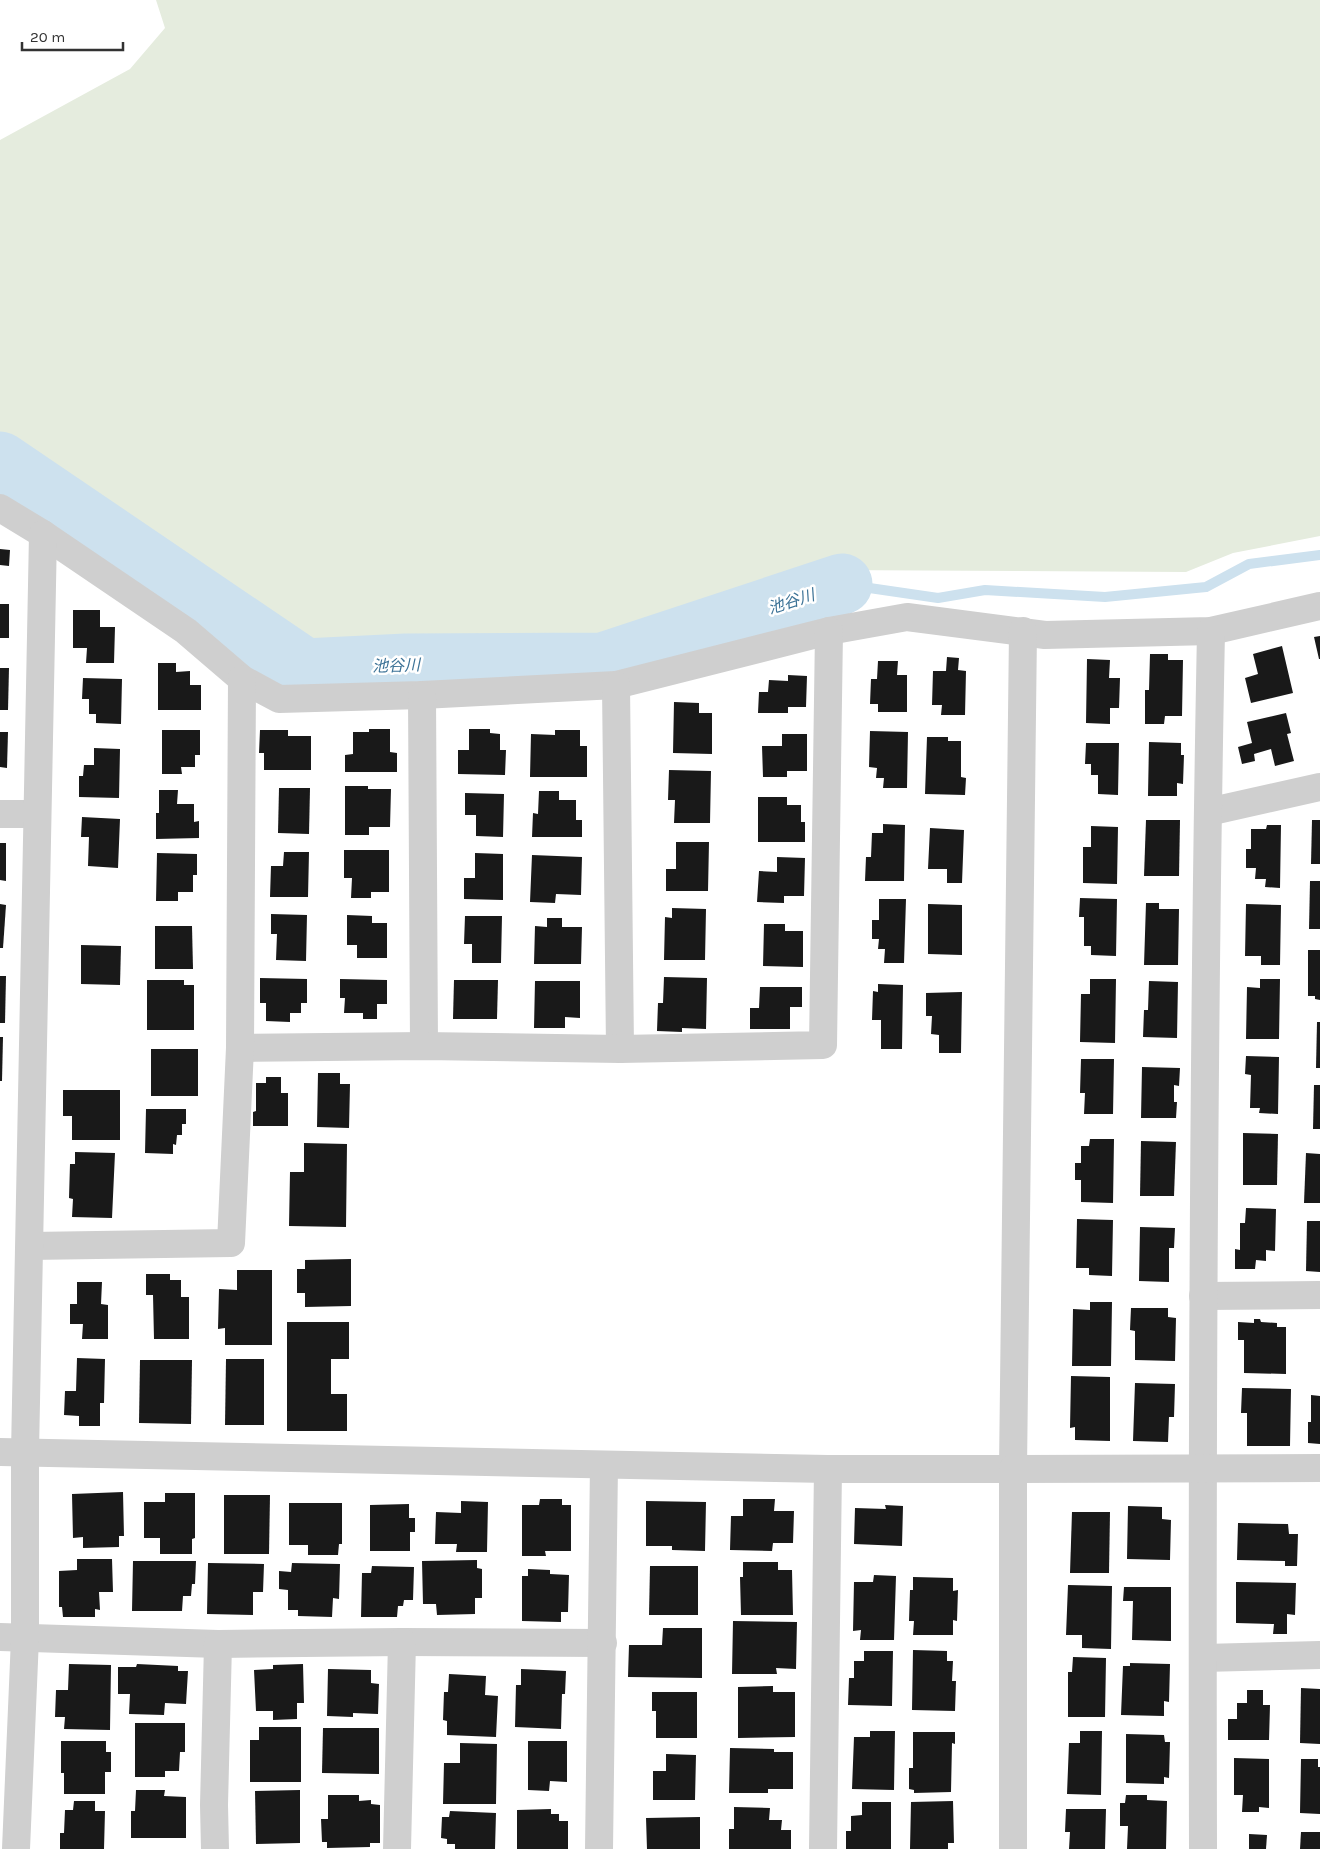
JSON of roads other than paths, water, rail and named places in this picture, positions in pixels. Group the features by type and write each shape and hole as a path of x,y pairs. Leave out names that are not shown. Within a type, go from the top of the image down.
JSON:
{"street":[{"path":"0,508 43,534 186,632 242,679 279,699 422,695 616,685 828,631 907,617 1045,635 1212,630 1320,606"},
{"path":"16,1849 12,1637 12,1453 30,1246 36,814 43,534"},
{"path":"1203,1849 1203,1296 1208,812 1212,630"},
{"path":"240,1048 424,1046 620,1050 823,1045 828,631"},
{"path":"1013,1849 1013,1469 1023,631"},
{"path":"30,1246 231,1243 240,1048 242,679"},
{"path":"616,685 620,1050"},
{"path":"422,695 424,1046"},
{"path":"1208,812 1320,787"},
{"path":"0,814 36,814"},
{"path":"1203,1296 1320,1295"},
{"path":"12,1453 828,1469 1320,1468"},
{"path":"599,1849 604,1465"},
{"path":"823,1849 828,1469"},
{"path":"12,1637 218,1644 402,1642 602,1644"},
{"path":"397,1849 402,1642"},
{"path":"214,1849 218,1644"},
{"path":"1203,1658 1320,1656"}],"waterway":[{"name":"池谷川","path":"0,462 305,669 406,664 603,663 842,584"},
{"path":"842,584 938,598 985,590 1105,597 1206,587 1249,564 1320,555"}]}
